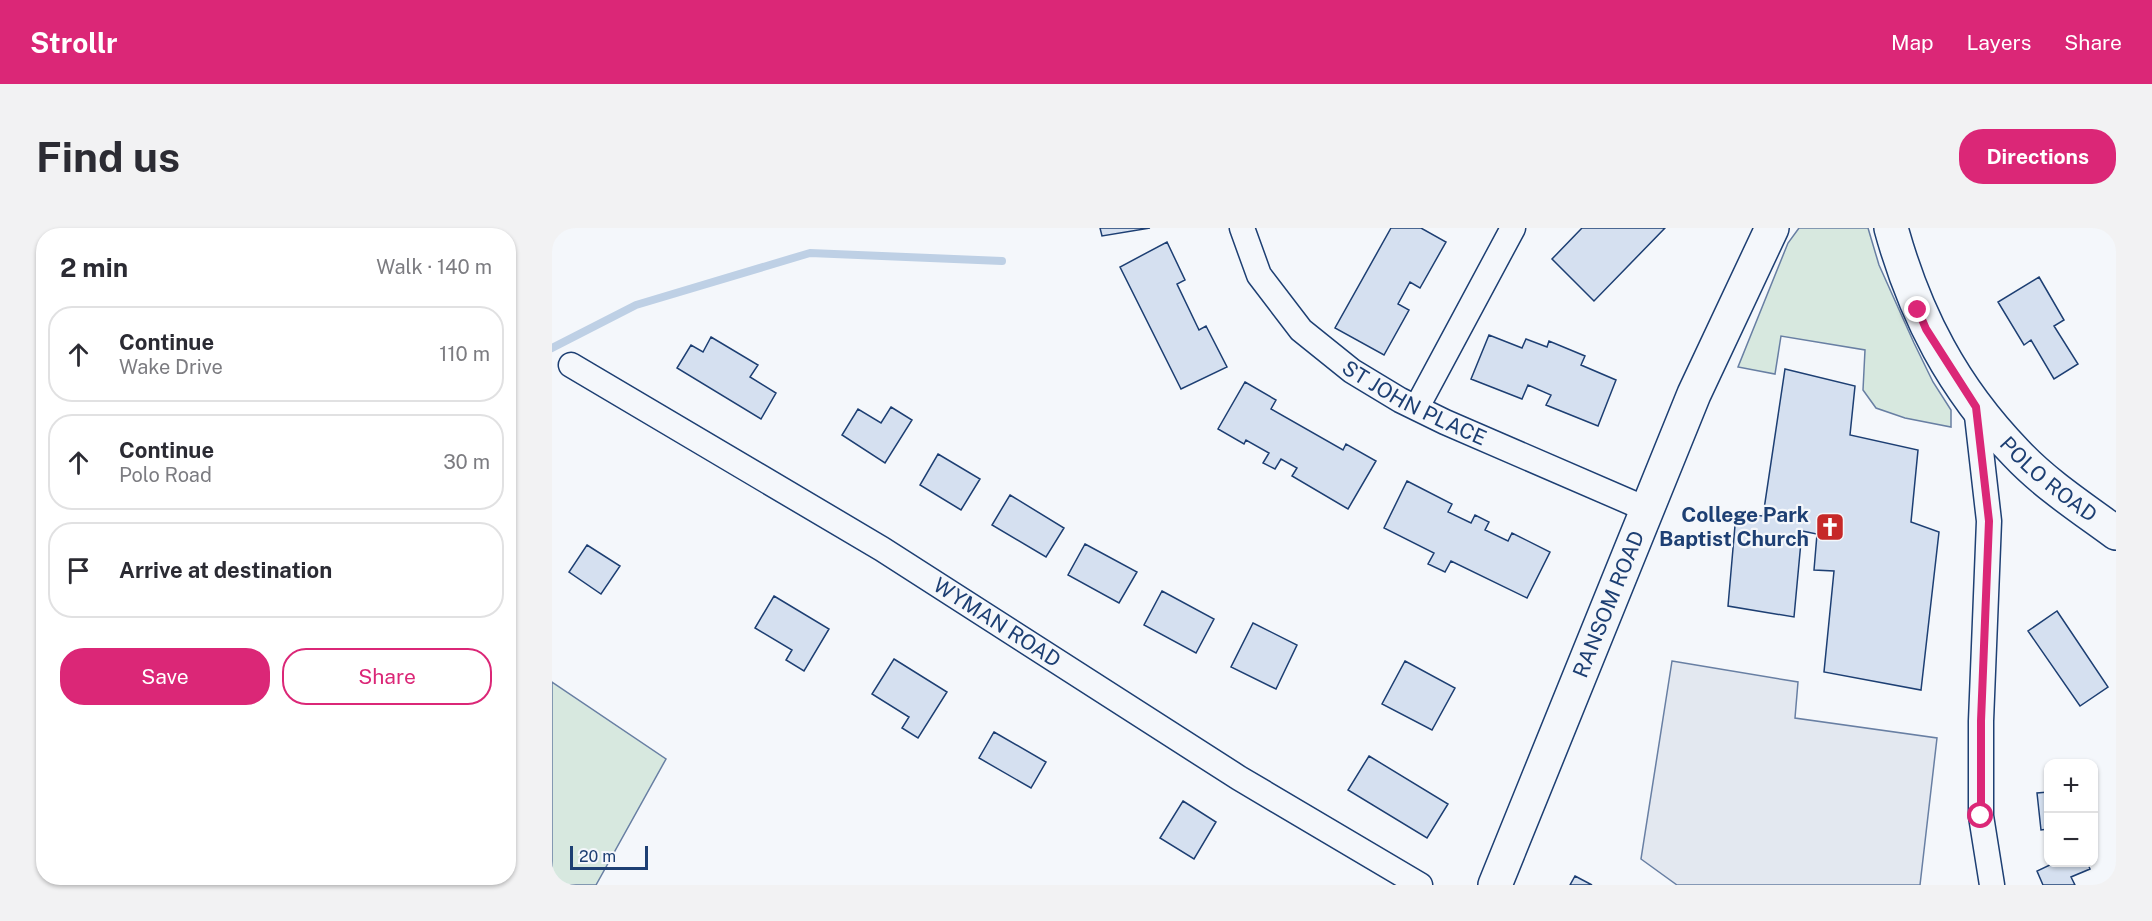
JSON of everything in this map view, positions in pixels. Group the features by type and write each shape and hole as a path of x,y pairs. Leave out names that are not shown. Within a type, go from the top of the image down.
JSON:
{"street":[{"name":"ST JOHN PLACE","path":"1242,228 1259,275 1301,330 1352,371 1417,407 1646,509"},
{"path":"1417,407 1513,228"},
{"name":"RANSOM ROAD","path":"1495,885 1694,394 1772,228"},
{"name":"POLO ROAD","path":"1891,228 1908,283 1926,329 1976,407 2016,453 2043,478 2116,533"},
{"name":"WYMAN ROAD","path":"571,364 882,549 1239,778 1419,885"},
{"path":"1976,407 1989,521 1981,721 1981,816 1992,885"}],"shaded area":[{"path":"1799,228 1868,228 1879,265 1914,343 1933,382 1951,410 1951,427 1905,418 1876,408 1863,390 1865,350 1781,336 1775,374 1738,367 1788,243"},
{"path":"1672,661 1798,682 1795,718 1937,738 1920,885 1677,885 1641,859"},
{"path":"552,682 666,759 596,885 552,885"}],"building":[{"path":"1100,228 1150,228 1102,236"},
{"path":"1391,228 1421,228 1446,242 1420,288 1410,282 1398,304 1409,310 1384,355 1335,328"},
{"path":"1582,228 1665,228 1594,301 1552,259"},
{"path":"1167,242 1185,280 1177,284 1199,330 1206,326 1227,367 1181,389 1120,267"},
{"path":"2039,277 2064,320 2054,326 2078,364 2054,379 2031,340 2024,345 1998,302"},
{"path":"1489,335 1522,348 1526,339 1547,347 1549,341 1585,356 1581,365 1616,380 1598,426 1546,405 1551,395 1528,385 1522,399 1471,379"},
{"path":"711,337 758,365 750,377 776,393 761,419 677,368 691,345 703,352"},
{"name":"College Park Baptist Church","path":"1785,369 1855,386 1850,435 1918,450 1911,522 1939,532 1921,690 1824,672 1834,571 1814,570 1817,534 1802,531 1794,617 1728,606 1736,514 1763,516"},
{"path":"1245,382 1276,400 1271,409 1343,450 1346,444 1376,461 1348,509 1292,476 1297,468 1281,459 1275,469 1263,463 1269,453 1246,440 1244,444 1218,429"},
{"path":"891,407 912,420 885,463 842,435 858,409 881,423"},
{"path":"938,454 980,479 961,510 920,485"},
{"path":"1407,481 1452,504 1448,512 1471,523 1475,515 1489,522 1485,530 1508,541 1512,533 1550,552 1527,598 1451,561 1445,572 1428,564 1434,553 1384,528"},
{"path":"1010,495 1064,528 1046,557 992,525"},
{"path":"1085,544 1137,572 1119,603 1068,575"},
{"path":"587,545 620,566 601,594 569,572"},
{"path":"1162,591 1214,619 1196,653 1144,625"},
{"path":"774,596 829,629 804,671 786,660 792,650 755,628"},
{"path":"2057,611 2108,687 2080,706 2028,631"},
{"path":"1253,623 1297,645 1276,689 1231,667"},
{"path":"894,659 947,692 918,738 902,728 909,717 872,694"},
{"path":"1405,661 1455,688 1432,730 1382,704"},
{"path":"994,732 1046,762 1031,788 979,758"},
{"path":"1369,756 1448,804 1427,838 1348,790"},
{"path":"2044,792 2044,830 2041,830 2037,793"},
{"path":"1183,801 1216,822 1194,859 1160,838"},
{"path":"2045,867 2089,867 2090,869 2071,877 2075,885 2043,885 2037,871"},
{"path":"1575,876 1592,885 1570,885"}],"waterway":[{"path":"552,348 636,305 810,253 1002,261"}],"place":[{"name":"College Park Baptist Church","path":"1830,527"}],"route":[{"path":"1918,310 1926,329 1976,407 1989,521 1981,721 1981,816"}]}
